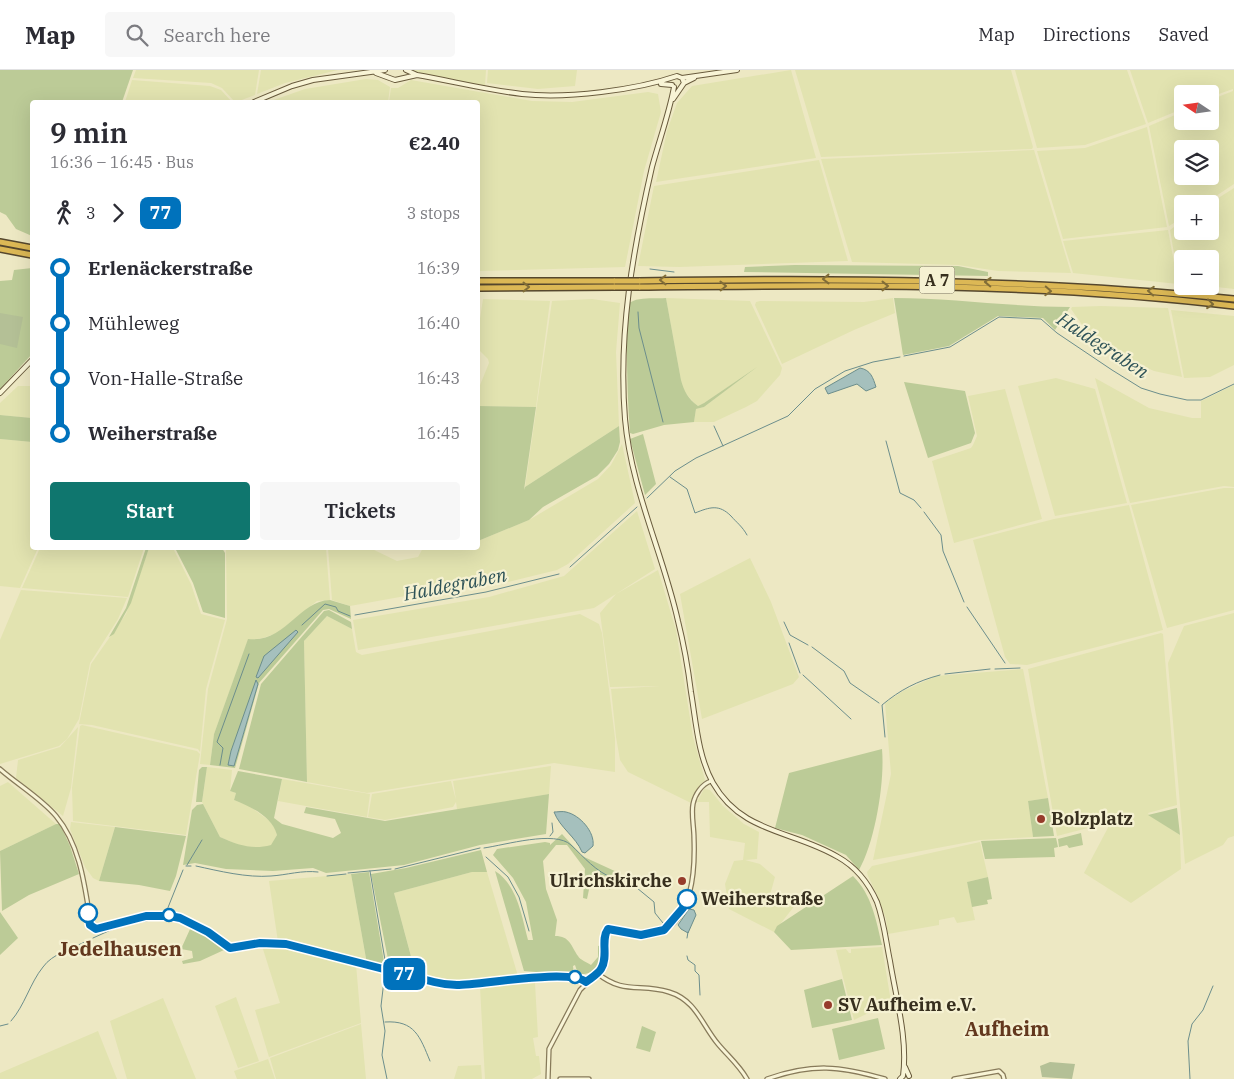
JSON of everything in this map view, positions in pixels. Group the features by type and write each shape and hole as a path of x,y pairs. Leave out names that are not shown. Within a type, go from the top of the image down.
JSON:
{"highway":[{"path":"0,242 30,248"},
{"path":"0,249 30,255"},
{"name":"A 7","path":"480,281 928,280 1080,286 1234,299"},
{"name":"A 7","path":"480,288 929,286 1089,293 1234,306"}],"main road":[{"path":"259,100 292,86 313,80 385,70"},
{"path":"389,70 390,76"},
{"path":"402,78 405,70 416,75 505,92 537,95 588,93 672,80 677,76 683,81"},
{"path":"669,105 683,81 737,70"},
{"path":"376,72 390,76 395,80 416,75"},
{"path":"672,80 673,86 646,198 627,300 622,361 625,419 638,485 678,618 700,744 712,780 724,799 751,821 823,848 842,858 861,876 871,890 882,918 897,1000 905,1065 911,1078 902,1078 905,1065"},
{"path":"656,83 680,88"},
{"path":"0,392 30,362"}],"street":[{"path":"0,769 50,810 67,831 80,868 90,925 94,929 99,930 146,916 170,916 180,918 208,932 230,948 260,943 286,944 454,985 538,978 577,977 586,982"},
{"path":"548,1079 549,1049 586,982 598,973 604,962 605,936 608,929 641,935 653,934 670,927 679,916 687,898 694,861 693,804 703,786 712,780"},
{"path":"598,973 616,986 655,988 674,994 687,1001 700,1016 716,1042 740,1066 747,1079"},
{"path":"767,1079 799,1069 821,1067 853,1070 885,1079"},
{"path":"954,1079 1002,1072 1004,1079"},
{"path":"560,1079 588,1079"}],"green space":[{"path":"0,70 133,70 123,100 30,100 30,235 16,229 6,215 0,212"},
{"path":"136,70 259,70 255,95 242,100 233,100 222,88 211,83 133,78"},
{"path":"261,70 338,70 285,83 257,94"},
{"path":"410,70 486,70 485,86 420,73"},
{"path":"488,70 577,70 575,86 538,89 487,83"},
{"path":"791,70 816,158 656,182 667,131 677,103 692,86"},
{"path":"795,70 1011,70 1033,147 1032,149 821,157"},
{"path":"1015,70 1127,70 1146,124 1085,145 1037,148"},
{"path":"1130,70 1234,70 1234,184 1218,195 1174,195 1174,223 1169,226 1149,126 1174,115 1174,130 1219,130 1219,96 1233,91 1233,89 1219,94 1219,85 1174,85 1174,112 1148,123"},
{"path":"366,79 378,80 390,87 388,100 274,100 305,89"},
{"path":"132,80 210,86 221,90 230,100 126,100"},
{"path":"411,80 532,101 572,102 648,92 658,94 661,112 644,171 625,267 480,271 480,100 389,100 391,88 398,88"},
{"path":"1147,127 1167,227 1063,239 1037,151 1085,148"},
{"path":"1034,150 1071,273 998,271 958,265 852,262 821,159"},
{"path":"819,160 848,261 679,267 638,266 654,186"},
{"path":"1234,188 1234,289 1219,287 1219,250 1174,250 1174,254 1170,230 1174,227 1174,240 1219,240 1219,198"},
{"path":"1168,230 1174,262 1174,284 1073,273 1063,241"},
{"path":"795,265 958,266 988,272 988,276 744,272 745,267"},
{"path":"30,268 30,356 0,389 0,281 12,280 14,270"},
{"path":"666,298 750,301 782,368 780,375 757,401 714,422 694,422 696,409 704,407 753,370 704,403 698,406 695,404 683,390"},
{"path":"666,298 682,384 689,398 698,406 757,367 704,407 696,409 694,422 664,425 633,434 630,433 628,386 628,304 641,299"},
{"path":"893,298 895,313 782,364 755,305 756,302 760,301 864,302"},
{"path":"894,298 1070,307 1055,330 1043,318 998,316 949,346 903,355"},
{"path":"483,299 550,301 536,407 480,406 480,385 489,363 488,359 480,351 480,319"},
{"path":"592,299 620,303 616,352 619,426 525,487 552,301"},
{"path":"1072,307 1168,308 1182,377 1154,371 1114,353 1088,333 1071,309"},
{"path":"1171,310 1234,316 1234,365 1210,377 1184,378"},
{"path":"0,313 23,317 17,348 0,344"},
{"path":"1056,378 1095,389 1127,503 1055,516 1018,386"},
{"path":"1095,378 1149,408 1192,418 1201,418 1201,401 1234,385 1234,487 1224,486 1130,503"},
{"path":"904,382 965,391 975,433 971,443 928,458"},
{"path":"18,386 30,386 30,418 0,415 0,403"},
{"path":"1005,389 1042,519 954,543 932,461 971,448 973,445 977,436 968,396"},
{"path":"480,406 536,407 524,490 525,487 619,426 620,442 618,450 609,464 597,476 543,507 529,520 480,540"},
{"path":"0,415 30,418 30,442 0,439"},
{"path":"643,434 656,484 645,495 630,439"},
{"path":"0,439 30,442 30,550 37,550 20,588 0,586"},
{"path":"622,444 635,503 568,564 557,570 508,582 483,582 350,606 332,600 328,550 374,550 397,561 418,557 422,550 480,550 480,540 529,520 598,479 611,465"},
{"path":"1224,488 1234,488 1234,610 1167,628 1131,505"},
{"path":"1129,505 1163,630 1027,665 1010,664 1005,657 973,540 1054,519"},
{"path":"637,511 655,569 594,608 358,650 353,620 489,597 564,576"},
{"path":"39,550 143,550 128,597 22,588"},
{"path":"145,550 148,550 131,603 114,634 109,637 126,608"},
{"path":"148,550 174,550 191,584 201,614 225,620 206,689 200,752 198,749 92,725 79,724 91,664 126,614"},
{"path":"176,550 223,550 225,553 225,618 203,612 193,583"},
{"path":"226,550 326,550 330,600 317,601 277,633 263,638 248,640 214,734 210,765 200,764 208,689 227,619"},
{"path":"750,558 771,602 799,677 793,684 702,719 680,594"},
{"path":"658,570 676,630 693,737 705,780 697,789 691,803 628,772 620,760 616,737 611,689 660,686 610,687 600,613 616,594"},
{"path":"21,590 127,598 118,619 90,663 79,719 67,739 59,746 0,764 0,640"},
{"path":"330,600 350,606 351,619 329,609 323,610 259,683 235,768 210,765 214,734 248,639 261,639 272,635 309,607 319,602","holes":["258,684 240,746 228,765 231,751"]},
{"path":"329,610 351,622 352,629 327,616 304,641 307,782 239,769 261,684 324,611"},
{"path":"1234,613 1234,836 1228,838 1223,845 1185,864 1168,663 1184,626"},
{"path":"580,614 599,624 602,633 615,738 615,772 554,763 367,793 307,782 304,641 327,616 352,629 356,652 362,655"},
{"path":"1163,634 1177,805 1148,813 1180,835 1181,869 1131,903 1084,873 1111,822 1057,836 1028,669"},
{"path":"1023,669 1048,798 1028,801 1033,837 980,840 873,860 891,774 885,703 903,691 936,676"},
{"path":"80,726 197,751 200,754 186,835 73,821 72,788"},
{"path":"78,727 71,788 63,816 16,778 18,760 60,747"},
{"path":"882,749 883,763 878,811 870,844 859,870 846,855 802,835 775,828 789,773"},
{"path":"551,766 549,794 463,809 457,809 456,802 453,807 385,820 368,817 372,794 451,781 456,800 453,781"},
{"path":"202,767 207,767 202,802 196,802 199,770"},
{"path":"207,767 232,770 230,791 236,793 234,800 249,806 274,824 277,835 271,846 260,848 241,846 220,837 202,802"},
{"path":"238,771 282,779 274,818 282,824 333,838 341,833 335,819 304,813 306,807 385,821 549,794 546,834 480,845 404,865 326,873 313,868 273,871 226,869 195,863 183,865 192,810 197,805 203,804 220,837 233,842 251,847 271,845 277,835 271,822 266,817 234,800 236,793 230,791"},
{"path":"282,779 370,794 367,817 278,801"},
{"path":"8,782 56,824 0,851 0,786"},
{"path":"704,789 710,790 723,806 744,824 759,832 757,859 745,860 760,864 775,877 770,895 784,899 790,894 798,897 796,904 774,932 729,909 725,884 734,861 743,860 745,843 710,837 709,802 697,802"},
{"name":"Bolzplatz","path":"1048,798 1054,836 1033,837 1028,801"},
{"path":"1177,808 1180,835 1148,815"},
{"path":"71,822 115,827 99,881 93,878 85,867 70,829"},
{"path":"56,824 60,824 70,846 79,874 29,895 2,911 0,851"},
{"path":"115,827 186,836 176,876 170,891 139,885 99,881"},
{"path":"1081,833 1083,845 1069,848 1067,845 1059,847 1058,839"},
{"path":"562,834 582,856 619,873 610,890 591,880 587,899 583,898 585,869 567,845 556,845 543,861 546,889 557,920 555,936 560,936 567,940 579,957 591,965 598,957 598,946 602,945 601,957 597,966 590,973 578,974 575,965 573,966 574,975 524,971 495,871 509,884 514,892 528,940 533,940 526,902 513,878 493,855 497,849 545,842 550,843 550,845"},
{"path":"1056,838 1058,847 1054,848 1055,857 985,859 981,841"},
{"path":"980,842 988,877 967,882 975,920 957,923 954,917 939,920 939,925 888,934 886,919 867,872 872,866"},
{"path":"481,850 487,872 472,872 394,893 416,975 390,969 371,874 406,868"},
{"path":"369,872 385,968 367,964 351,874"},
{"path":"472,872 487,872 518,976 451,982 416,974 394,893"},
{"path":"351,874 367,964 308,947 278,942 269,881"},
{"path":"853,876 865,891 869,900 882,945 791,950 774,932 777,926"},
{"path":"988,877 992,899 987,900 988,904 972,907 967,882"},
{"path":"0,912 18,938 0,955"},
{"path":"186,922 214,938 224,950 200,961 183,964 182,961 193,958 192,951 181,949 191,927"},
{"path":"262,946 296,948 356,964 361,1023 269,1057 255,1010 280,1003"},
{"path":"882,947 891,1002 854,1020 836,950 846,949 851,953 851,949"},
{"name":"SV Aufheim e.V.","path":"842,979 852,1020 812,1028 804,990"},
{"path":"535,983 538,1037 533,1038 536,1056 539,1056 541,1074 532,1079 485,1079 480,987"},
{"path":"236,997 259,1061 238,1068 215,1006"},
{"path":"163,998 196,1079 127,1079 110,1021"},
{"name":"SV Aufheim e.V.","path":"878,1018 885,1049 839,1060 832,1029"},
{"path":"361,1024 366,1079 276,1079 270,1058"},
{"path":"642,1026 656,1032 650,1052 636,1048"},
{"path":"98,1031 117,1079 0,1079 0,1073"},
{"path":"268,1059 275,1079 237,1079 234,1071"},
{"path":"1050,1062 1075,1064 1072,1079 1042,1077 1040,1066"},
{"path":"481,1065 482,1079 454,1079 458,1066"}],"water":[{"path":"860,368 869,373 876,387 866,391 857,384 828,394 825,388"},
{"path":"296,630 298,632 258,678 256,677 264,656"},
{"path":"256,680 258,684 234,766 228,765 231,751"},
{"path":"554,812 566,812 581,820 592,835 593,846 585,853 582,852"},
{"path":"689,909 694,910 696,915 688,933 678,925"}],"waterway":[{"path":"650,269 674,272"},
{"path":"638,312 639,328 663,422"},
{"name":"Haldegraben","path":"904,356 950,347 999,317 1041,319 1057,333 1141,388 1187,400 1201,400 1234,384"},
{"name":"Haldegraben","path":"647,498 675,471 696,458 788,416 815,389 845,371 873,362 900,357"},
{"path":"714,426 723,446"},
{"path":"886,441 900,493 914,500 921,508"},
{"path":"670,477 687,489 695,513 710,508 718,508 727,512 747,535"},
{"name":"Haldegraben","path":"570,567 637,507"},
{"path":"924,512 941,535 943,551 964,602"},
{"name":"Haldegraben","path":"355,615 486,592 559,574"},
{"name":"Haldegraben","path":"302,625 325,604 336,607 338,611 350,616"},
{"path":"967,607 1005,663"},
{"path":"784,622 790,635 808,645"},
{"path":"789,643 800,673"},
{"path":"812,647 844,671 850,683 879,703"},
{"path":"220,765 223,748 217,742 249,654"},
{"path":"995,669 1020,668"},
{"path":"945,674 990,669"},
{"path":"803,675 851,719"},
{"path":"885,737 882,705 909,687 940,675"},
{"path":"550,836 553,832 552,823"},
{"name":"Haldegraben","path":"484,848 529,840 554,839 564,841 596,868 613,878"},
{"path":"187,865 202,840"},
{"name":"Haldegraben","path":"395,869 480,848"},
{"path":"486,857 508,877 519,897 529,931"},
{"name":"Haldegraben","path":"186,866 191,866"},
{"name":"Haldegraben","path":"196,866 252,876 318,872"},
{"name":"Haldegraben","path":"348,873 391,869"},
{"name":"Haldegraben","path":"167,910 183,870"},
{"path":"370,871 386,966"},
{"name":"Haldegraben","path":"327,876 346,874"},
{"name":"Haldegraben","path":"623,880 630,884"},
{"name":"Haldegraben","path":"637,888 654,902 655,913 663,923"},
{"name":"Haldegraben","path":"131,923 159,919"},
{"name":"Haldegraben","path":"93,938 124,924"},
{"path":"687,938 688,932"},
{"name":"Haldegraben","path":"11,1021 38,973 47,962 57,955 87,941"},
{"path":"687,956 688,960 695,965 695,971 699,975 700,995"},
{"path":"385,972 381,1006 385,1031 382,1055 387,1079"},
{"path":"1190,1079 1188,1041 1192,1024 1203,1010 1213,986"},
{"path":"385,1022 395,1022 410,1027 423,1044 430,1061"},
{"name":"Haldegraben","path":"0,1026 8,1024"}],"bus line":[{"name":"77","path":"88,913 90,925 94,929 99,930 146,916 170,916 180,918 208,932 230,948 260,943 286,944 308,948 357,963 434,982 459,985 501,980 568,977 580,978 586,982 600,971 604,964 605,936 608,929 641,935 653,934 664,930 683,908 687,899"}],"place":[{"name":"Bolzplatz","path":"1041,819"},
{"name":"Ulrichskirche","path":"682,881"},
{"name":"Weiherstraße","path":"687,899"},
{"name":"SV Aufheim e.V.","path":"828,1005"}],"district":[{"name":"Jedelhausen","path":"120,949"},
{"name":"Aufheim","path":"1007,1029"}]}
